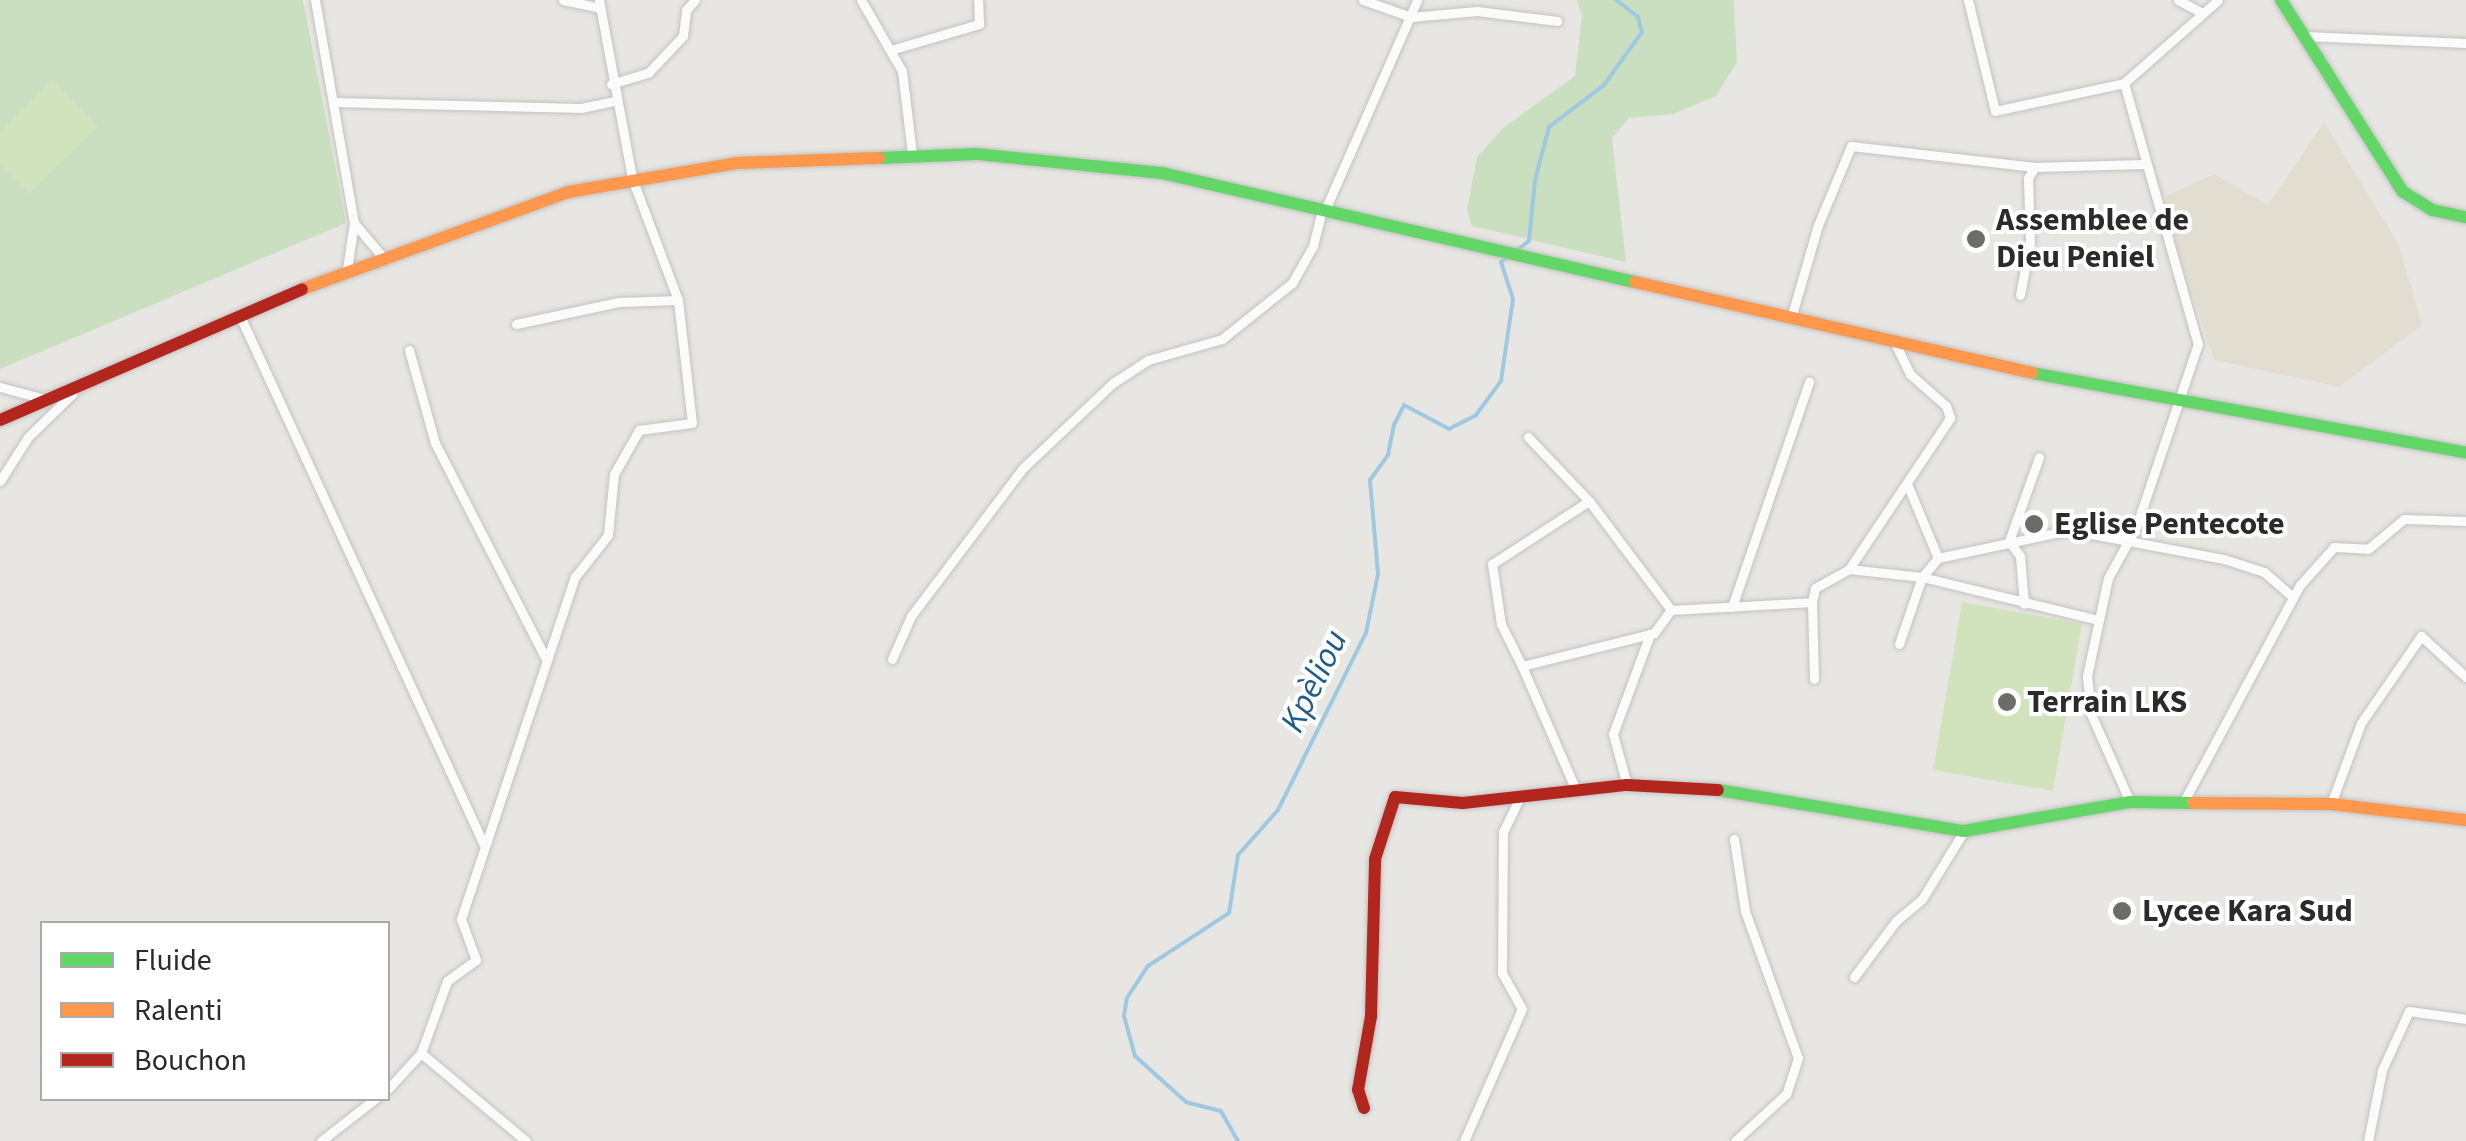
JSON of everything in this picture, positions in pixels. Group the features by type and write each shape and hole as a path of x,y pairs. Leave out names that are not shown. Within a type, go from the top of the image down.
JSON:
{"main road":[{"path":"2281,0 2402,191 2432,210 2466,217"},
{"path":"0,420 347,269 516,207 632,178 737,162 912,154 1146,171 1550,260 1790,319 2182,404 2466,454"},
{"path":"1364,1108 1358,1090 1371,1016 1375,859 1395,796 1462,803 1522,793 1628,785 1735,790 1964,831 2130,802 2331,804 2466,820"}],"street":[{"path":"315,0 354,223 347,269"},
{"path":"390,1088 421,1053 446,981 476,960 462,919 575,577 608,534 609,496 627,449 638,430 692,423 678,300 632,178 614,100 599,4 563,0"},
{"path":"611,84 648,73 683,36 686,10 695,0"},
{"path":"861,0 894,49 912,154"},
{"path":"894,49 980,24 978,0"},
{"path":"1363,0 1411,17 1477,11 1557,21"},
{"path":"892,659 911,616 1024,468 1113,384 1148,360 1222,339 1292,283 1313,246 1323,210 1417,0"},
{"path":"1968,0 1995,110 2124,84 2218,0"},
{"path":"2178,0 2202,13"},
{"path":"2305,36 2466,43"},
{"path":"2124,84 2198,344 2182,404 2124,544 2098,620 2087,676 2091,714 2130,802"},
{"path":"333,102 581,108 614,100"},
{"path":"1790,319 1818,225 1850,146 2035,167 2144,164"},
{"path":"2020,296 2030,242 2028,178 2035,167"},
{"path":"354,223 382,256"},
{"path":"516,324 619,302 678,300"},
{"path":"240,316 484,845"},
{"path":"1814,679 1815,588 1849,569 1908,486 1950,413 1910,374 1894,342"},
{"path":"408,350 435,442 546,659"},
{"path":"1732,607 1809,382"},
{"path":"0,480 28,437 81,385"},
{"path":"0,387 47,399"},
{"path":"1528,437 1589,501 1670,610"},
{"path":"2009,541 2038,456"},
{"path":"1908,486 1938,558"},
{"path":"1575,788 1501,624 1492,564 1589,501"},
{"path":"2184,801 2294,597 2334,547 2368,549 2404,519 2466,522"},
{"path":"1899,644 1922,577 1938,558 1974,555 2009,541 2070,530 2124,544 2224,559 2264,572 2294,597"},
{"path":"2009,541 2020,556 2024,604"},
{"path":"1849,569 1922,577 2098,620"},
{"path":"1628,785 1613,734 1650,634 1670,610 1812,602"},
{"path":"1522,666 1650,634"},
{"path":"2331,804 2361,722 2421,636 2466,677"},
{"path":"1464,1141 1522,1010 1502,973 1502,956 1503,832 1522,793"},
{"path":"1854,977 1896,921 1922,899 1964,831"},
{"path":"1734,838 1746,911 1798,1058 1786,1094 1734,1141"},
{"path":"2368,1141 2382,1070 2409,1011 2466,1019"},
{"path":"421,1053 526,1141"},
{"path":"321,1141 372,1101"}],"shaded area":[{"path":"2324,122 2399,245 2422,325 2339,387 2214,360 2164,205 2166,196 2214,174 2268,205"}],"green space":[{"path":"0,0 303,0 346,223 0,369"},
{"path":"1577,0 1734,0 1737,62 1716,96 1673,114 1629,118 1612,138 1626,262 1472,226 1467,209 1477,157 1503,128 1575,76 1582,16"},
{"path":"52,80 98,126 29,194 0,165 0,131"},
{"name":"Terrain LKS","path":"1962,602 2082,624 2053,791 1933,770"}],"waterway":[{"path":"1516,251 1529,241 1535,180 1549,127 1604,85 1642,32 1638,17 1616,0"},
{"name":"Kpèliou","path":"1238,1141 1221,1111 1186,1102 1135,1056 1124,1016 1127,998 1148,966 1229,913 1238,855 1278,810 1366,633 1378,574 1370,480 1388,455 1394,425 1404,405 1449,429 1476,415 1501,381 1513,299 1501,262 1509,256"}],"traffic: fast":[{"path":"2281,0 2402,191 2432,210 2466,217"},
{"path":"879,158 977,154 1162,173 1635,282"},
{"path":"2032,373 2466,453"},
{"path":"1718,790 1964,831 2130,802 2193,803"}],"traffic: slow":[{"path":"302,289 568,192 737,163 879,158"},
{"path":"1635,282 2032,373"},
{"path":"2193,803 2331,804 2466,820"}],"traffic: jam":[{"path":"0,420 302,289"},
{"path":"1364,1108 1358,1090 1371,1016 1375,859 1395,797 1463,803 1627,785 1718,790"}],"place":[{"name":"Assemblee de Dieu Peniel","path":"1976,239"},
{"name":"Eglise Pentecote","path":"2034,524"},
{"name":"Terrain LKS","path":"2007,702"},
{"name":"Lycee Kara Sud","path":"2122,911"}]}
